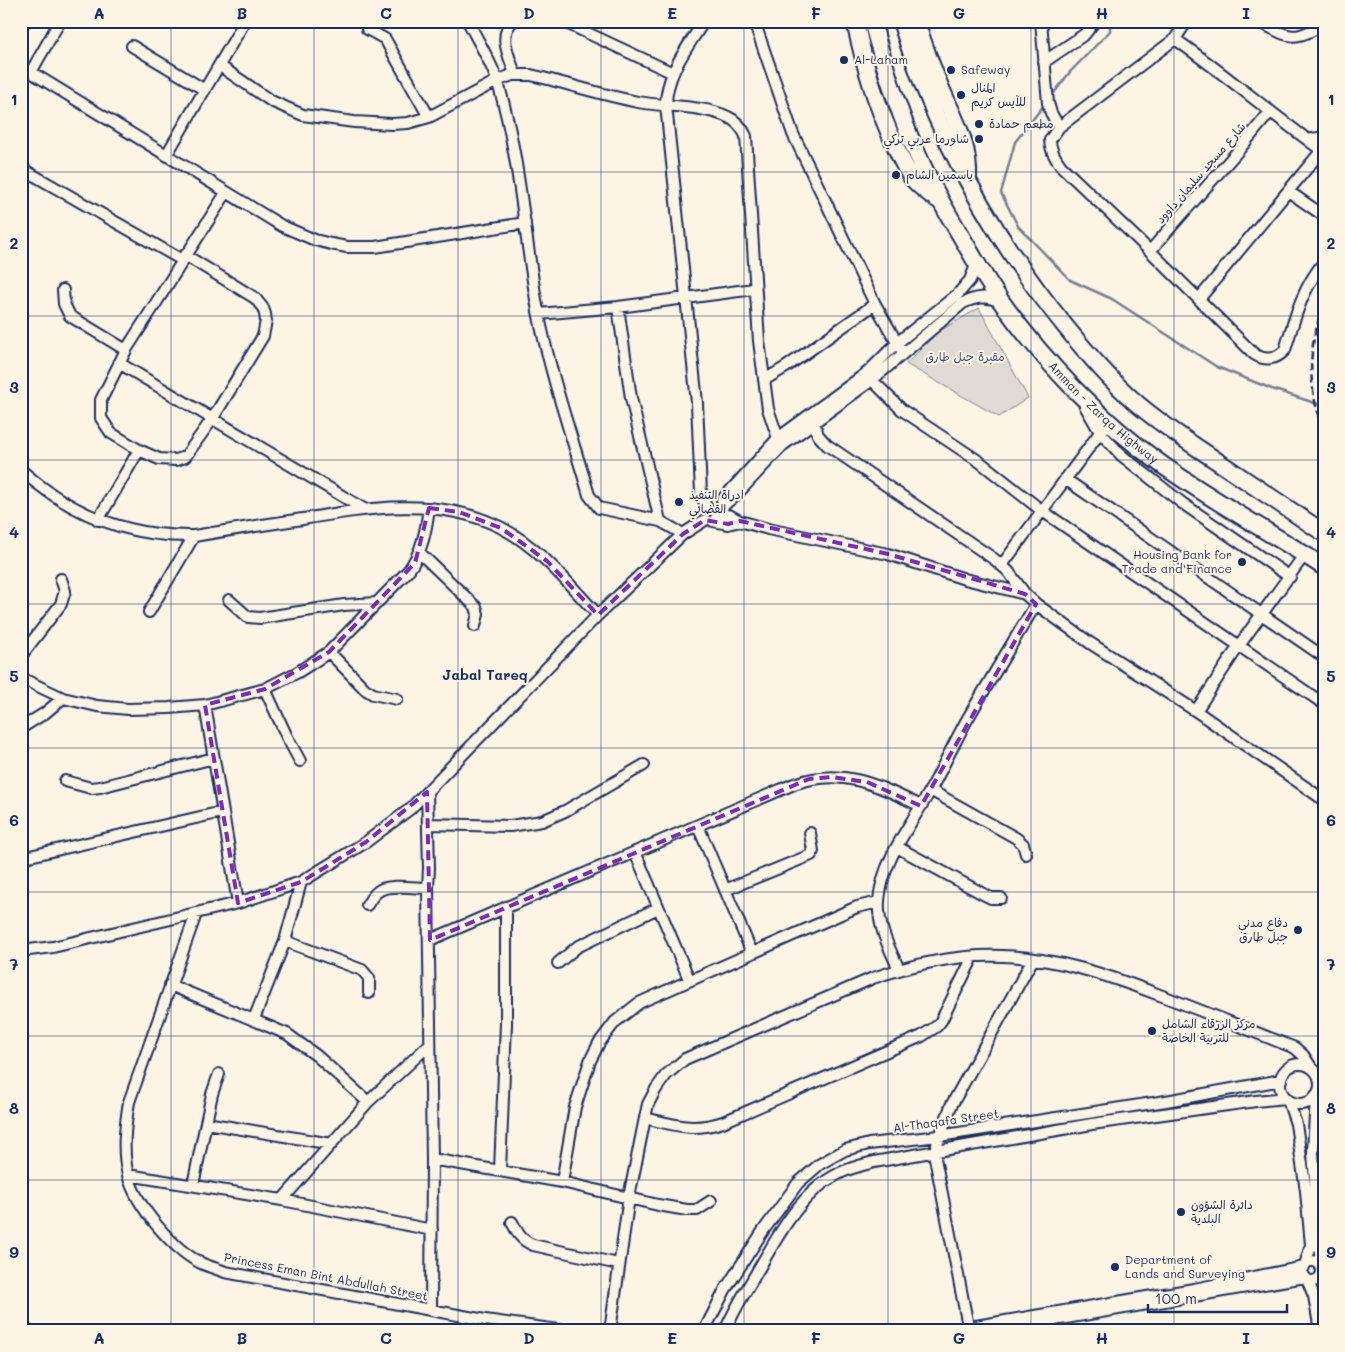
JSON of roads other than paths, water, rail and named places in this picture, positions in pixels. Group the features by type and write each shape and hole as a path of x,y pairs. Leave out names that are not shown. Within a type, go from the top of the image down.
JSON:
{"highway":[{"name":"Amman - Zarqa Highway","path":"855,21 866,71 906,168 920,187 940,201"},
{"name":"Amman - Zarqa Highway","path":"872,21 884,66 920,161 940,201 1002,304 1046,357 1080,393 1104,426 1324,567"},
{"path":"901,21 919,55 948,146 968,184 1003,242 1053,312 1098,365 1133,400 1166,428 1324,534"},
{"path":"916,21 919,55"},
{"path":"866,71 884,66"}],"street":[{"path":"31,72 60,21"},
{"path":"167,154 246,21"},
{"path":"468,21 497,81 513,149 539,314 558,394 589,495 600,508 660,522 683,534"},
{"path":"513,21 508,28 505,38 515,74"},
{"path":"562,21 672,73"},
{"path":"704,21 672,73 667,86 666,105 697,404 702,493 712,514"},
{"path":"754,21 792,134 875,304 903,353"},
{"path":"1041,21 1048,103 1059,127"},
{"path":"1044,62 1085,34 1095,21"},
{"path":"1187,21 1175,39 1059,127 1050,140 1052,152 1061,166 1254,354 1262,359 1275,358 1285,350 1300,300 1314,274 1324,262"},
{"path":"1258,21 1297,37 1324,24"},
{"path":"367,29 385,39 429,116"},
{"path":"1175,39 1223,73 1270,112 1323,151 1288,190 1199,299"},
{"path":"132,46 205,90"},
{"path":"21,66 167,154 226,193 296,233 331,244 347,246 392,245 525,223"},
{"path":"220,66 271,101 303,115 354,122 408,124 429,116 497,81 515,74 530,75 638,102 721,114 735,121 746,136 754,288 768,409 778,438"},
{"name":"شارع مسجد سليمان داوود","path":"1150,251 1270,112"},
{"path":"1308,140 1324,136"},
{"path":"21,168 184,258 255,298 263,308 265,329 259,345 213,418 188,454 182,458 164,460 139,450 111,433 102,418 101,400 126,350 184,258 226,193"},
{"path":"1288,190 1324,216"},
{"path":"712,514 778,438 868,372 897,343 965,288 977,263"},
{"path":"539,314 618,306 754,288"},
{"path":"63,290 64,304 70,316 126,350"},
{"path":"21,951 53,948 238,904 301,882 384,829 410,809 427,792 598,615 683,534 738,493 783,445 872,380 963,303 973,298 983,297 993,299 1002,304"},
{"path":"764,380 875,304"},
{"path":"618,306 631,398 660,522"},
{"path":"119,363 364,509"},
{"path":"872,380 902,410 980,462 1040,510 1324,704"},
{"path":"814,422 818,435 827,445 1002,565 1025,594 1036,604 1098,648 1196,710 1324,800"},
{"path":"1002,565 1040,510 1104,426 1121,455 1151,480 1290,577"},
{"path":"98,520 139,450"},
{"path":"21,470 53,496 98,520 147,533 171,536 194,536 364,509 429,508 459,512 490,522 508,532 543,558 598,615"},
{"path":"1065,479 1324,657"},
{"path":"21,678 63,698 97,706 128,709 205,705 265,689 298,672 329,652 408,571 415,563 419,552 429,508"},
{"path":"712,514 731,516 740,522 888,554 966,579 1025,594"},
{"path":"149,612 194,536"},
{"path":"419,552 476,607 478,614 475,626"},
{"path":"1196,710 1238,647 1305,554"},
{"path":"21,656 61,604 65,591 61,579"},
{"path":"229,600 248,617 260,618 318,608 377,602"},
{"path":"899,969 885,940 879,902 884,874 897,847 972,713 1036,604"},
{"path":"329,652 365,689 372,694 396,700"},
{"path":"265,689 300,762"},
{"path":"21,728 45,713 63,698"},
{"path":"205,705 238,904"},
{"path":"65,781 91,788 100,787 214,758"},
{"path":"428,824 510,826 542,821 644,765"},
{"path":"430,940 794,784 825,776 842,777 867,782 921,806"},
{"path":"930,790 1016,838 1022,844 1026,854"},
{"path":"427,792 430,868 428,888 432,1159 431,1310"},
{"path":"21,858 222,812"},
{"path":"698,826 752,953"},
{"path":"725,890 811,855 813,851 810,833"},
{"path":"897,847 991,898 1001,898"},
{"path":"635,852 689,980"},
{"path":"254,1019 285,940 301,882"},
{"path":"366,905 380,890 388,887 428,888"},
{"path":"562,1182 575,1107 590,1061 599,1043 615,1022 639,1003 689,980 857,907 879,902"},
{"path":"500,1170 506,1024 506,907"},
{"path":"558,963 577,947 658,908"},
{"name":"Princess Eman Bint Abdullah Street","path":"196,914 129,1102 125,1128 128,1175 136,1194 153,1222 166,1236 202,1264 225,1272 485,1320 566,1331"},
{"path":"285,940 362,970 368,978 369,993"},
{"path":"610,1331 618,1264 644,1118 648,1104 656,1089 670,1071 685,1059 818,1001 899,969 948,959 973,957 1004,956 1033,959 1073,966 1107,975 1299,1050 1316,1069 1319,1080 1320,1092 1313,1152 1324,1296"},
{"path":"644,1118 690,1128 706,1127 723,1122 922,1036 941,1021 973,957"},
{"path":"969,1329 934,1153 951,1106 963,1082 1033,959"},
{"path":"170,985 287,1034 302,1044 368,1102"},
{"path":"282,1200 368,1102 430,1044"},
{"path":"1284,1044 1292,1054 1292,1066"},
{"path":"1316,1069 1298,1064 1292,1066 1285,1071 1280,1080 1282,1093 1293,1103 1303,1104 1320,1092"},
{"path":"193,1185 212,1094 219,1074"},
{"name":"Al-Thaqafa Street","path":"704,1331 724,1290 798,1183 808,1172 853,1147 939,1136 1166,1101 1280,1080"},
{"path":"725,1331 774,1242 804,1201 822,1184 838,1174 857,1166 1092,1124 1256,1101 1287,1099"},
{"path":"1287,1099 1296,1124 1306,1191 1311,1245 1305,1272 1314,1296 1320,1331"},
{"path":"206,1123 332,1144"},
{"path":"432,1159 562,1182 687,1210 697,1210 711,1201"},
{"path":"128,1175 282,1200 432,1230"},
{"path":"512,1222 519,1237 524,1242 618,1264"},
{"path":"991,1331 1305,1272 1313,1262 1318,1264 1321,1271"},
{"path":"1305,1272 1315,1281 1321,1271"},
{"path":"946,1331 969,1329 1194,1289 1305,1272"}],"waterway":[{"path":"1051,97 1070,72 1110,31 1110,21"},
{"path":"1044,105 1015,142 1001,193 1018,226 1070,280 1112,299 1217,367 1272,389 1324,406"}],"railway":[{"path":"1324,305 1314,338 1311,369 1315,400 1324,433"}],"place":[{"name":"Al-Laham","path":"844,60"},
{"name":"Safeway","path":"951,70"},
{"name":"المنال للآيس كريم","path":"961,95"},
{"name":"مطعم حمادة","path":"979,124"},
{"name":"شاورما عربي تركي","path":"979,139"},
{"name":"ياسمين الشام","path":"896,175"},
{"name":"ادراة التنفيذ القضائي","path":"679,502"},
{"name":"Housing Bank for Trade and Finance","path":"1242,562"},
{"name":"دفاع مدني جبل طارق","path":"1298,930"},
{"name":"مركز الزرقاء الشامل للتربية الخاصة","path":"1152,1031"},
{"name":"دائرة الشؤون البلدية","path":"1181,1212"},
{"name":"Department of Lands and Surveying","path":"1115,1267"}],"district":[{"name":"Jabal Tareq","path":"485,675"}],"park label":[{"name":"مقبرة جبل طارق","path":"965,357"}]}
